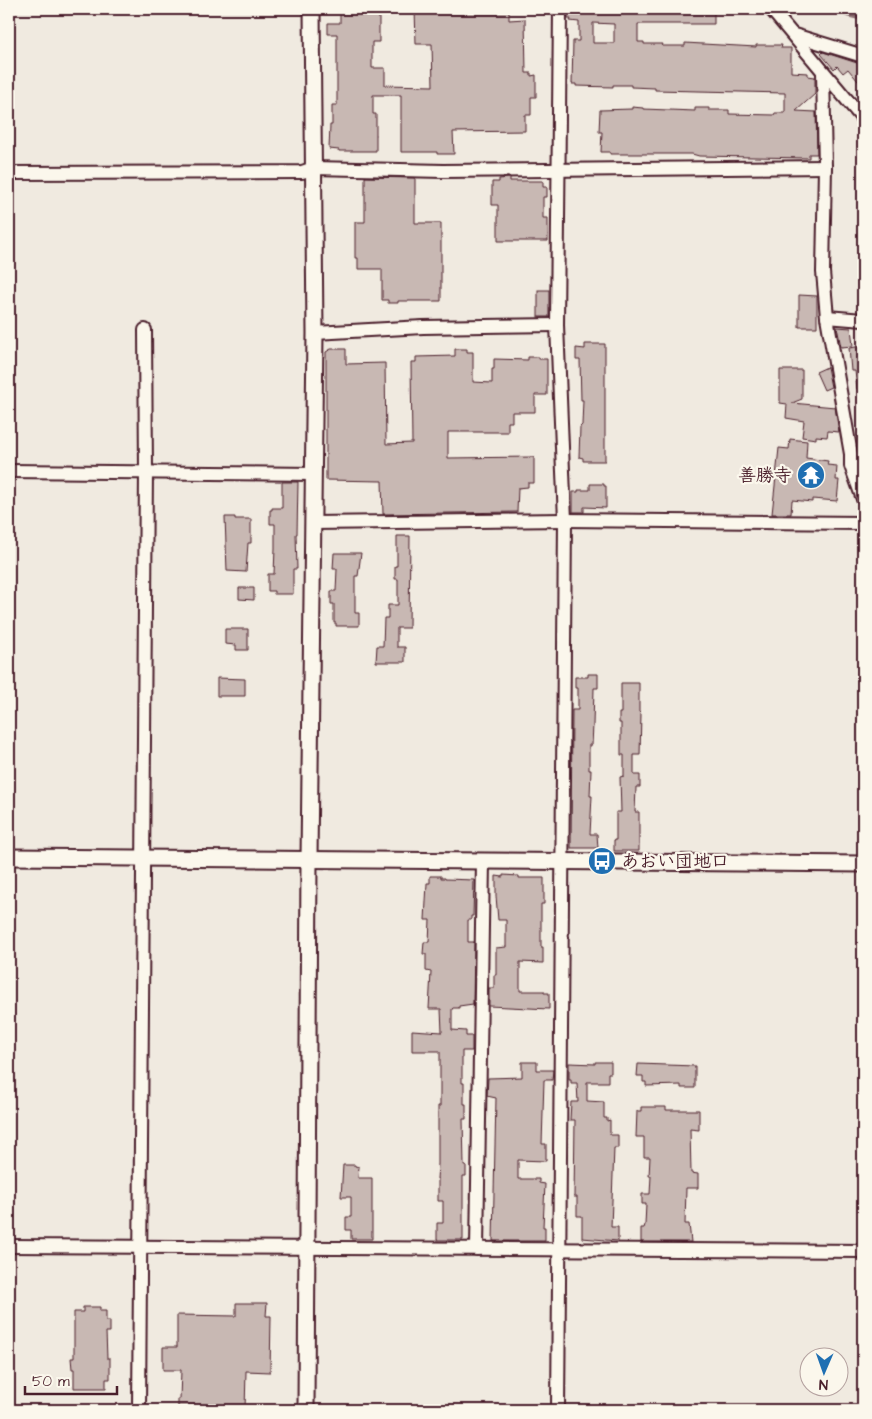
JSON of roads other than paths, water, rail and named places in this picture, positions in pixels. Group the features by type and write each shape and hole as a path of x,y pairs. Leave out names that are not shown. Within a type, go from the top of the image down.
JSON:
{"street":[{"path":"306,1410 309,859 315,333 312,9"},
{"path":"558,1410 565,520 557,325 560,9"},
{"path":"771,9 863,119"},
{"path":"794,35 863,56"},
{"path":"823,72 825,167 824,272 827,317 851,466 863,499"},
{"path":"9,173 302,172 314,168 443,171 825,167"},
{"path":"827,317 863,320"},
{"path":"315,333 423,327 557,325"},
{"path":"139,1410 146,471 145,330"},
{"path":"9,471 314,474"},
{"path":"313,523 565,520 863,523"},
{"path":"9,857 863,864"},
{"path":"477,1249 483,861"},
{"path":"9,1246 863,1251"}],"waterway":[{"path":"833,9 863,19"}],"place":[{"name":"善勝寺","path":"811,475"},
{"name":"あおい団地口","path":"602,861"}]}
